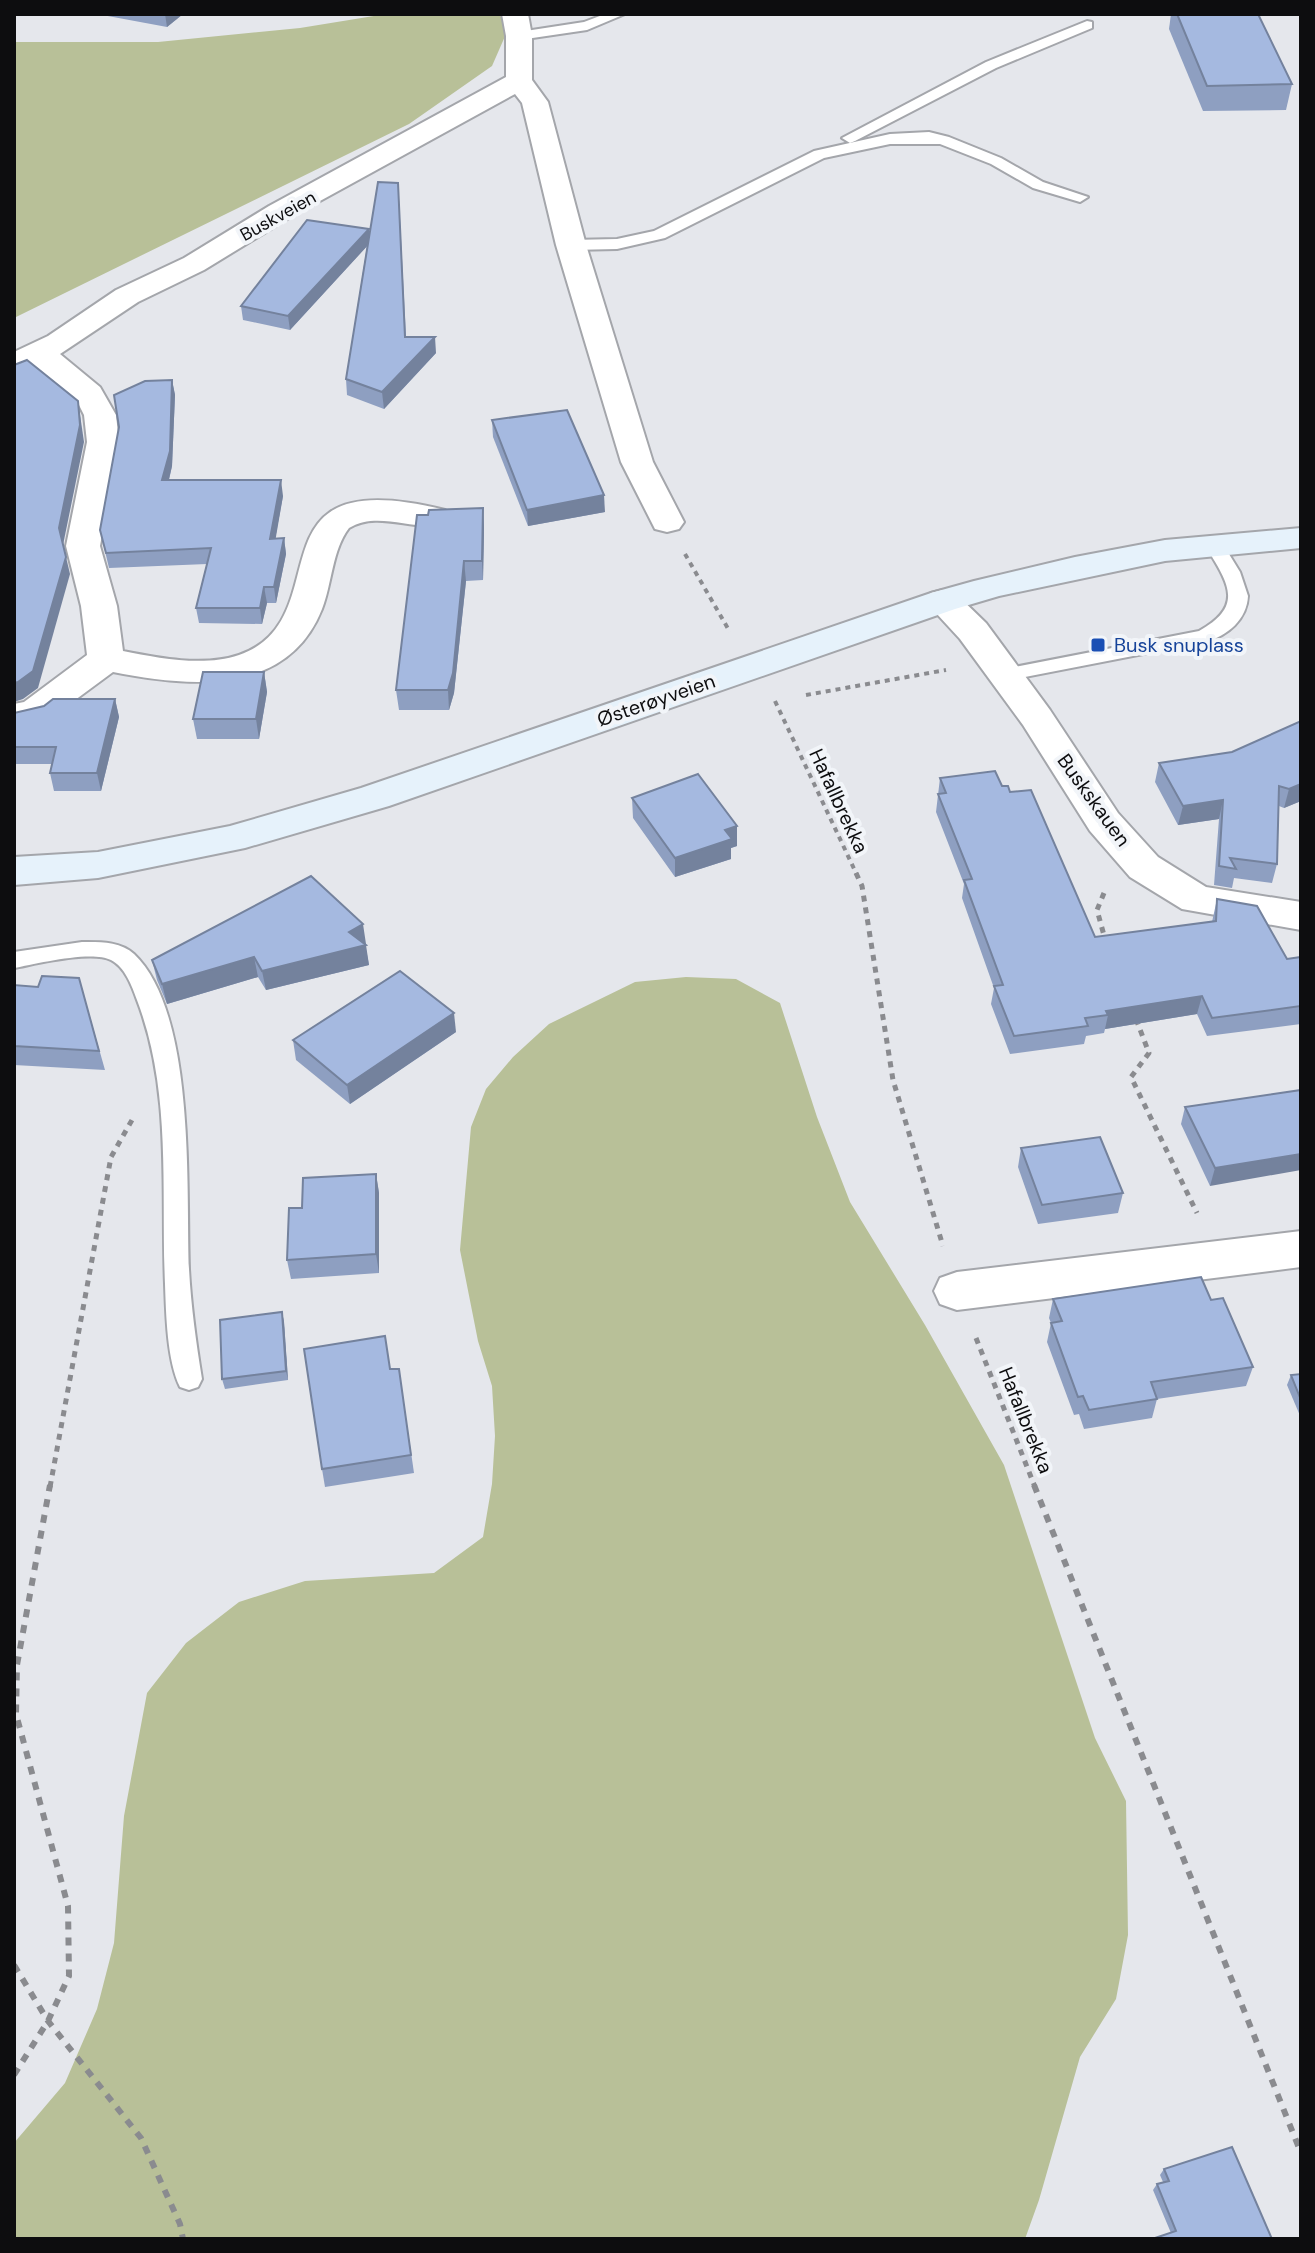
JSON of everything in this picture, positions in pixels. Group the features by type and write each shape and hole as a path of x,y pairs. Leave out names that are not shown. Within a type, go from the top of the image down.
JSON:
{"main road":[{"name":"Østerøyveien","path":"14,871 98,865 231,839 375,797 943,601 1081,566 1214,545 1301,538"}],"street":[{"path":"517,25 519,81 535,102 571,245 637,462 667,522"},
{"name":"Buskveien","path":"26,358 59,343 127,296 194,264 279,212 519,81"},
{"name":"Buskveien","path":"26,358 89,394 100,415 103,442 83,546 99,606 106,659"},
{"path":"14,716 35,712 106,659 171,670 223,669 262,660 288,639 310,595 319,556 335,522 357,511 433,517"},
{"name":"Buskskauen","path":"943,601 973,631 1037,718 1104,822 1144,867 1196,899 1301,916"},
{"path":"957,1291 1301,1249"}],"lane":[{"path":"517,25 587,26 618,14"},
{"path":"571,245 617,244 659,235 991,65 1087,25"},
{"path":"819,154 890,139 929,137 980,154 1038,185 1080,197"},
{"path":"1004,675 1205,636 1227,626 1238,610 1240,586 1214,545"},
{"path":"14,960 68,951 117,953 135,968 157,1025 171,1083 178,1298 189,1379"}],"path":[{"path":"667,522 737,644"},
{"name":"Hafallbrekka","path":"771,696 862,886 893,1080 957,1291 1301,2153"},
{"path":"1109,948 1097,919 1097,902 1112,883 1144,867"},
{"path":"1132,1008 1149,1053 1131,1077 1219,1259"},
{"path":"14,2075 48,2021 69,1976 68,1906 16,1714 17,1665 111,1157 127,1125 171,1083"},
{"path":"14,1965 48,2021 141,2138 180,2224 183,2239"}],"green space":[{"path":"386,14 500,14 506,34 492,66 409,124 14,318 14,42 158,42 300,28"},
{"path":"686,977 736,979 780,1003 817,1117 850,1202 925,1325 1004,1465 1095,1738 1126,1801 1128,1935 1116,1999 1080,2057 1025,2239 14,2239 14,2143 65,2083 97,2009 114,1943 124,1816 147,1693 186,1643 239,1602 305,1581 434,1573 483,1537 492,1484 495,1436 492,1386 478,1341 460,1250 471,1127 486,1089 513,1057 549,1024 635,982"}],"building":[{"path":"1177,14 1258,14 1292,84 1207,86"},
{"path":"378,182 398,183 405,337 435,337 382,392 346,379"},
{"path":"307,220 369,229 288,316 241,306"},
{"path":"27,360 78,401 80,425 59,528 66,557 33,671 14,683 14,365"},
{"path":"172,380 170,451 162,480 281,480 270,539 284,538 274,587 264,587 260,608 196,608 211,548 106,553 100,530 119,427 114,395 145,381"},
{"path":"567,410 604,495 527,510 492,420"},
{"path":"483,508 482,561 464,561 453,673 448,690 396,690 417,515 428,515 429,510"},
{"path":"203,672 264,672 256,719 193,719"},
{"path":"53,699 115,699 97,773 50,773 56,747 14,747 14,713 44,706"},
{"path":"1301,721 1301,784 1289,789 1279,786 1277,864 1230,858 1236,869 1219,866 1223,800 1183,806 1159,763 1232,752"},
{"path":"995,771 1002,786 1008,786 1010,792 1031,790 1095,937 1216,921 1217,899 1257,906 1287,959 1301,957 1301,1006 1212,1018 1202,996 1106,1011 1108,1015 1085,1018 1088,1026 1014,1036 994,986 1003,985 964,880 972,879 938,794 946,793 940,778"},
{"path":"698,774 737,826 725,830 732,839 675,858 632,798"},
{"path":"311,876 363,924 349,932 366,945 262,971 254,957 162,984 152,960"},
{"path":"400,971 454,1013 347,1085 293,1040"},
{"path":"42,976 79,978 99,1051 14,1046 14,985 38,987"},
{"path":"1301,1090 1301,1154 1215,1168 1185,1107"},
{"path":"1100,1137 1123,1193 1042,1205 1021,1148"},
{"path":"376,1174 376,1254 287,1260 289,1208 302,1208 303,1178"},
{"path":"1201,1277 1211,1300 1223,1298 1253,1367 1151,1382 1157,1399 1089,1410 1083,1396 1078,1397 1051,1323 1062,1321 1053,1299"},
{"path":"282,1312 286,1371 222,1379 220,1320"},
{"path":"385,1336 390,1369 399,1369 411,1455 322,1469 304,1349"},
{"path":"1301,1374 1301,1400 1291,1375"},
{"path":"1232,2147 1272,2239 1152,2239 1176,2231 1157,2184 1169,2181 1164,2169"}],"place":[{"name":"Busk snuplass","path":"1098,645"}]}
